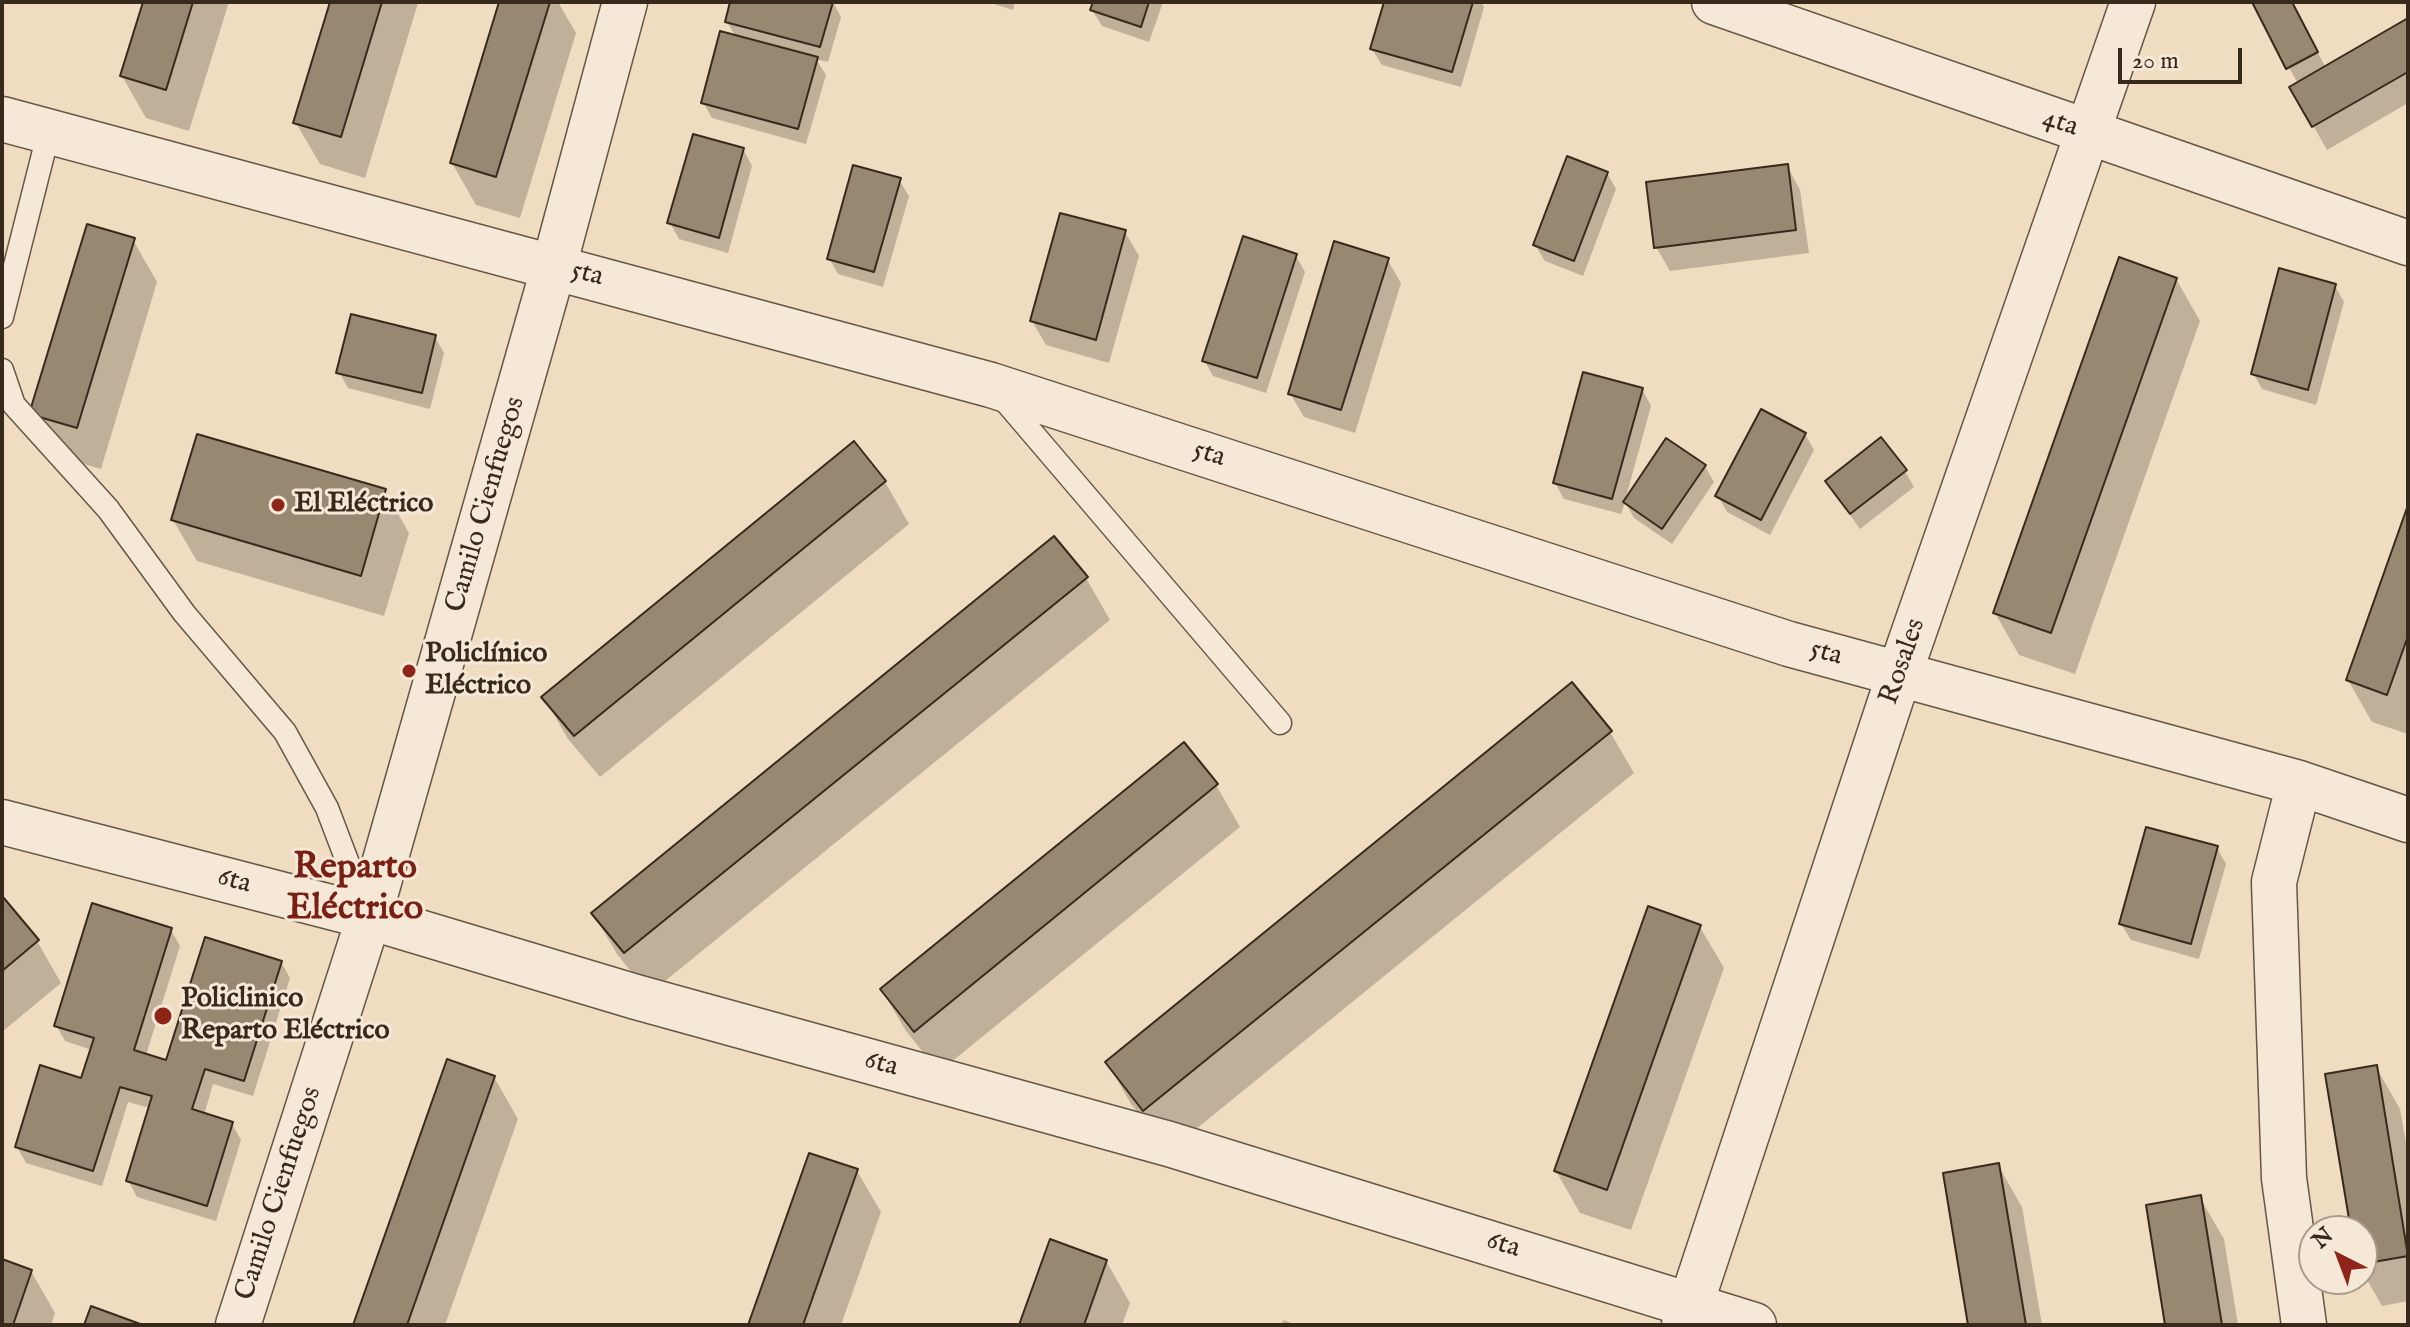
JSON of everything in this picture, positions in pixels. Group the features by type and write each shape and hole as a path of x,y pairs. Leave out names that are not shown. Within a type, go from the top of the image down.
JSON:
{"street":[{"name":"Camilo Cienfuegos","path":"238,1325 369,917 554,266 625,2"},
{"name":"4ta","path":"1714,2 2408,243"},
{"name":"Rosales","path":"1688,1314 1899,675 2133,2"},
{"name":"5ta","path":"2,119 991,385 1789,644 2299,783 2408,820"},
{"path":"2299,783 2274,882 2284,1178 2304,1325"},
{"name":"6ta","path":"2,822 369,917 636,997 1169,1144 1688,1314 1754,1325"}],"lane":[{"path":"2,317 49,131"},
{"path":"2,370 14,405 108,509 184,613 285,732 327,808 369,917"},
{"path":"991,385 1280,723"}],"building":[{"path":"143,2 193,2 166,90 120,76"},
{"path":"330,2 382,2 341,137 293,123"},
{"path":"499,2 550,2 496,177 450,163"},
{"path":"730,2 833,2 820,47 725,22"},
{"path":"1093,2 1149,2 1141,27 1090,10"},
{"path":"1384,2 1473,2 1452,72 1370,49"},
{"path":"2252,2 2292,2 2318,52 2286,69"},
{"path":"2408,18 2408,72 2312,127 2289,87"},
{"path":"720,31 818,57 798,129 701,103"},
{"path":"693,134 744,148 719,238 667,223"},
{"path":"1567,156 1608,172 1574,261 1533,245"},
{"path":"1788,164 1796,230 1654,248 1646,182"},
{"path":"853,165 901,178 874,272 827,259"},
{"path":"1060,213 1126,230 1096,340 1030,321"},
{"path":"87,224 135,238 77,428 29,414"},
{"path":"1243,236 1297,254 1257,378 1202,361"},
{"path":"1334,241 1389,258 1341,410 1288,394"},
{"path":"2119,257 2177,278 2051,633 1993,613"},
{"path":"2279,268 2336,284 2308,390 2251,374"},
{"path":"351,314 436,335 422,393 336,373"},
{"path":"1583,372 1643,388 1612,499 1553,483"},
{"path":"1761,409 1806,433 1761,520 1715,496"},
{"name":"El Eléctrico","path":"197,434 386,489 361,576 171,520"},
{"path":"1881,437 1907,470 1850,514 1825,481"},
{"path":"1666,438 1706,465 1662,529 1623,502"},
{"path":"854,441 886,481 574,736 541,697"},
{"path":"2408,505 2408,636 2387,695 2346,680"},
{"path":"1054,536 1088,577 624,953 591,913"},
{"path":"1572,682 1612,731 1143,1111 1105,1062"},
{"path":"1184,742 1218,784 914,1032 880,989"},
{"path":"2146,827 2218,846 2191,944 2119,924"},
{"path":"2,898 39,940 2,971"},
{"path":"92,903 172,928 134,1050 166,1060 205,937 282,961 244,1081 205,1069 192,1109 233,1122 207,1206 126,1181 152,1096 120,1087 93,1171 15,1147 40,1065 81,1078 94,1038 54,1026"},
{"path":"1648,906 1701,925 1607,1190 1554,1171"},
{"path":"447,1059 495,1076 407,1325 353,1325"},
{"path":"2377,1065 2408,1256 2378,1261 2378,1215 2348,1215 2325,1074"},
{"path":"809,1153 858,1169 803,1325 748,1325"},
{"path":"1999,1163 2026,1325 1968,1325 1943,1173"},
{"path":"2201,1195 2222,1325 2165,1325 2146,1205"},
{"path":"1050,1239 1107,1260 1084,1325 1019,1325"},
{"path":"2,1259 32,1270 13,1325 2,1325"},
{"path":"91,1306 143,1325 84,1325"}],"place":[{"name":"El Eléctrico","path":"278,505"},
{"name":"Policlínico Eléctrico","path":"409,671"},
{"name":"Policlinico Reparto Eléctrico","path":"163,1016"}],"district":[{"name":"Reparto Eléctrico","path":"355,890"}]}
